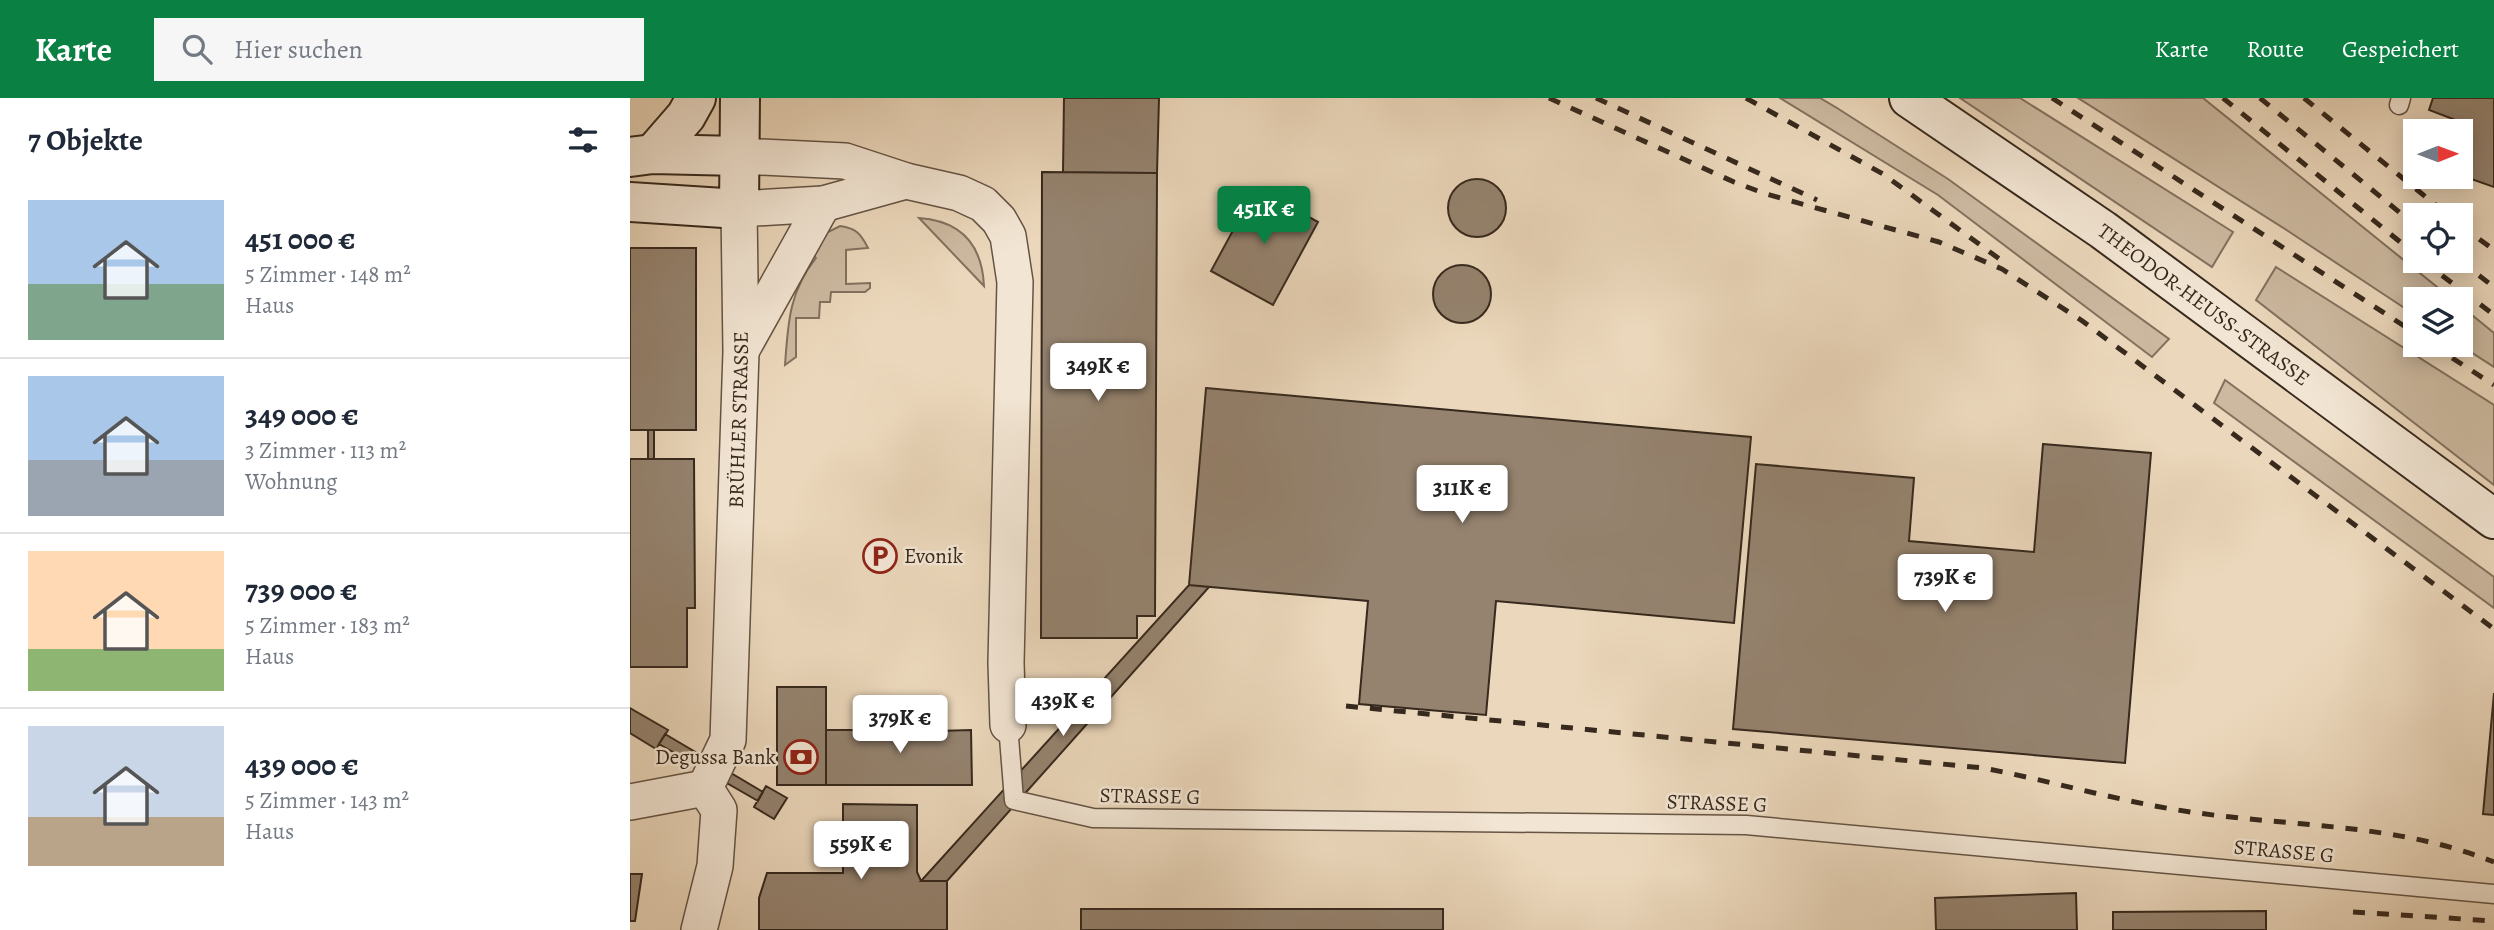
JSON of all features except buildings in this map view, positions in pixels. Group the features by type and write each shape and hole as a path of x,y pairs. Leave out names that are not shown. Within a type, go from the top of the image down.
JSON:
{"main road":[{"path":"642,155 686,116 696,98"},
{"name":"BRÜHLER STRASSE","path":"739,209 740,98"},
{"name":"THEODOR-HEUSS-STRASSE","path":"1909,98 2103,230 2494,519"},
{"path":"642,155 739,156"},
{"path":"630,202 739,209"}],"street":[{"path":"739,156 845,161 906,181 959,193 983,204 999,220 1008,236 1015,282 1006,663 1008,725"},
{"path":"739,209 823,204 906,181"},
{"path":"741,352 823,204"},
{"name":"BRÜHLER STRASSE","path":"705,788 728,740 741,352 739,209"},
{"path":"630,802 705,788 719,810 715,866 699,930"}],"lane":[{"name":"STRASSE G","path":"1008,725 1014,800 1093,818 1746,825 2494,894"}],"shaded area":[{"path":"1780,98 1820,98 1837,108 1948,179 2169,339 2152,357 1938,195"},
{"path":"1960,98 2020,98 2233,232 2212,267"},
{"path":"2078,98 2203,98 2403,259 2403,273 2420,273 2437,287 2403,287 2403,307"},
{"path":"919,218 947,224 967,238 979,258 984,286"},
{"path":"840,226 857,232 868,248 846,250 846,284 870,283 870,288 865,292 831,292 830,302 820,302 819,318 796,318 796,357 785,365 789,322 795,296 816,258 808,251 820,236"},
{"path":"2276,267 2403,347 2403,357 2418,357 2494,405 2494,485 2256,300"},
{"path":"2473,316 2494,333 2494,367 2473,353"},
{"path":"2225,380 2494,577 2494,608 2214,403"}],"railway":[{"path":"1549,98 1734,182 1766,194 1939,242 2002,269 2081,320 2494,629"},
{"path":"1596,98 1817,200"},
{"path":"1746,98 1883,174 2005,263"},
{"path":"2052,98 2403,325"},
{"path":"2223,98 2403,244"},
{"path":"2260,98 2403,215"},
{"path":"2304,98 2433,203"},
{"path":"2473,235 2494,250"},
{"path":"2473,271 2494,287"},
{"path":"2439,273 2494,315"},
{"path":"2451,357 2494,385"},
{"path":"1346,706 1983,768 2165,808 2382,833 2457,849 2494,862"},
{"path":"2353,912 2494,921"}],"place":[{"name":"Evonik","path":"880,556"},
{"name":"Degussa Bank","path":"801,757"}]}
